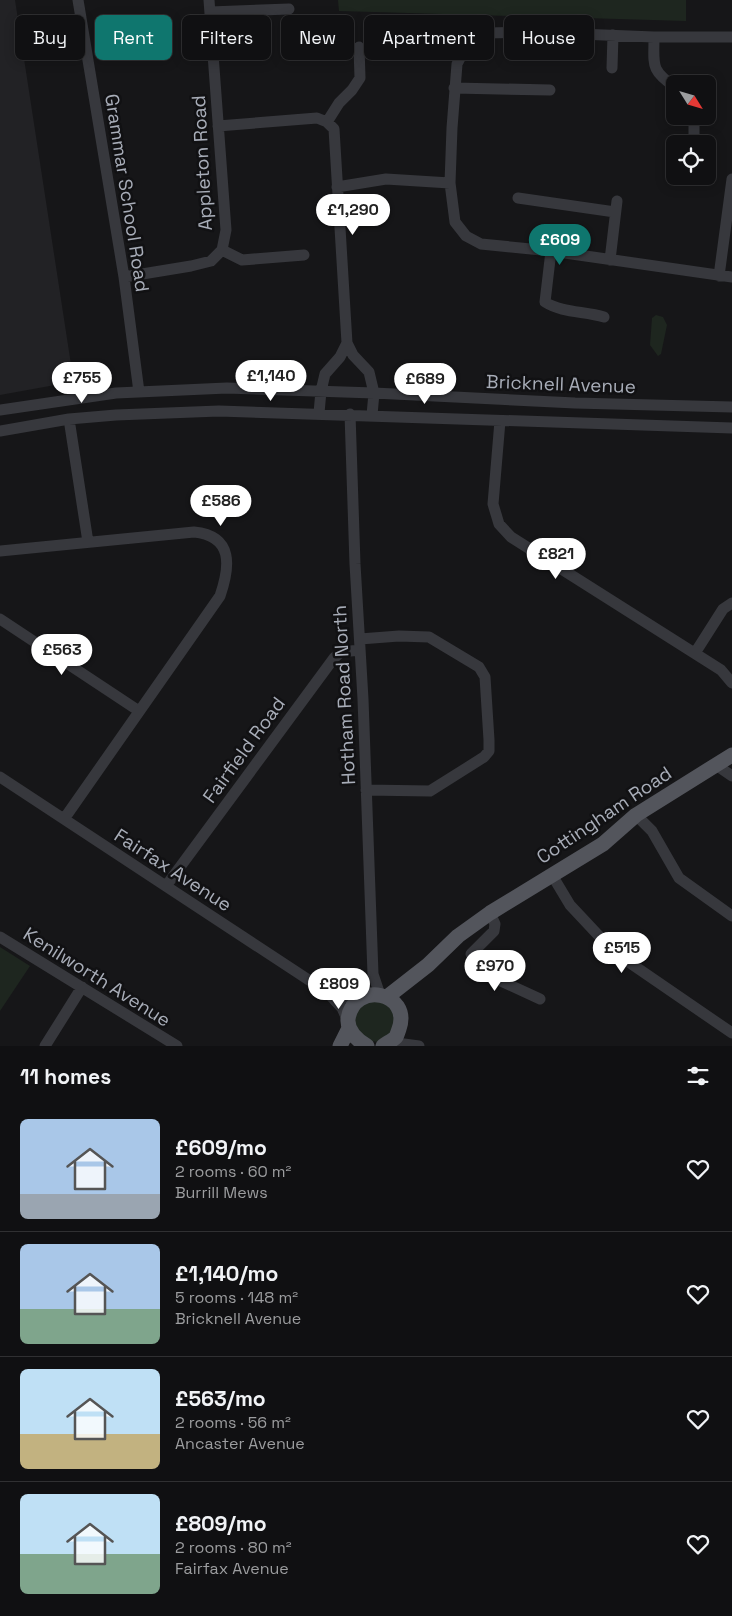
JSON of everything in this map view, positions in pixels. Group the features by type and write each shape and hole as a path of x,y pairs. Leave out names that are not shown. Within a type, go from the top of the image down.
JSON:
{"main road":[{"name":"Cottingham Road","path":"384,1046 396,1037 400,1016 408,992 428,965 458,936 490,913 604,844 636,815 732,755"},
{"name":"Cottingham Road","path":"373,997 428,965"},
{"path":"340,1046 348,1024 351,1008 373,997 395,1003 400,1016"},
{"path":"348,1024 356,1040 367,1046"}],"street":[{"name":"Grammar School Road","path":"78,0 124,277 140,392"},
{"name":"Appleton Road","path":"124,277 211,261 222,250 226,230 209,6"},
{"path":"209,6 289,10"},
{"path":"732,37 654,37 530,32 487,33 466,47 456,64 450,183 455,222 466,236 481,244 551,251 732,277"},
{"path":"612,68 613,35"},
{"path":"654,37 654,64 660,76 666,80"},
{"path":"359,47 360,78 340,103 331,126 337,186 347,343 353,355 369,372 374,393 372,415"},
{"path":"454,88 550,90"},
{"path":"218,126 317,118 331,126"},
{"path":"719,276 732,179"},
{"path":"337,186 386,180 450,183"},
{"path":"518,198 616,206 610,260"},
{"path":"222,250 242,260 304,255"},
{"path":"551,251 545,302 554,308 593,314 604,318"},
{"path":"320,413 321,391 325,374 340,357 347,343"},
{"name":"Bricknell Avenue","path":"0,410 55,401 140,392 227,388 374,393 575,404 732,407"},
{"name":"Bricknell Avenue","path":"0,431 69,419 116,414 219,411 732,428"},
{"name":"Hotham Road North","path":"350,414 373,997"},
{"path":"69,419 88,542"},
{"path":"500,421 493,504 499,524 511,536 722,670 732,683"},
{"path":"0,552 194,532 206,533 217,540 224,548 227,560 227,575 220,596 64,820"},
{"path":"695,653 724,609 732,603"},
{"path":"0,619 139,711"},
{"path":"360,644 399,636 429,637 479,667 485,678 489,740 489,751 484,757 430,791 366,790"},
{"name":"Fairfield Road","path":"166,886 334,658 341,652 360,644"},
{"path":"716,765 732,776"},
{"name":"Fairfax Avenue","path":"0,777 327,992 342,1008 348,1024"},
{"path":"636,815 652,831 679,878 732,916"},
{"path":"552,875 570,905 614,952 732,1033"},
{"path":"490,913 495,924 494,931 471,954 503,982 540,999"},
{"name":"Kenilworth Avenue","path":"0,937 177,1046"},
{"path":"46,1046 82,988"},
{"name":"Fairfax Avenue","path":"327,992 341,997 373,997"},
{"path":"400,1016 407,1034 419,1046"},
{"path":"384,1046 404,1044 419,1046"}],"shaded area":[{"path":"0,0 15,0 17,15 15,15 15,60 24,60 74,384 55,385 0,395"},
{"path":"338,0 686,0 686,21 594,18 594,15 504,16 339,11"},
{"path":"656,315 663,317 667,325 661,354 658,356 650,345 652,318"},
{"path":"0,947 30,966 0,1011"},
{"path":"365,1002 384,1002 394,1011 394,1031 378,1042 365,1040 354,1025 355,1012"}]}
